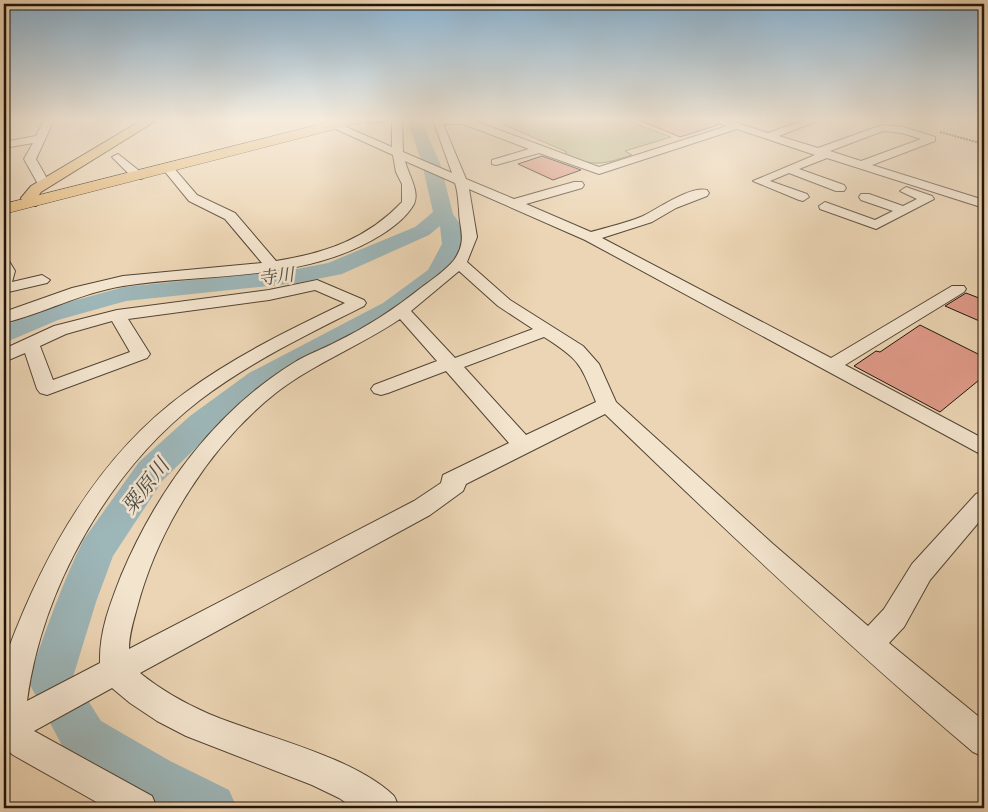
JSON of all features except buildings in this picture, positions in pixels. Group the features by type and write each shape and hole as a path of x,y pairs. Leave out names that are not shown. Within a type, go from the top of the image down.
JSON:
{"highway":[{"path":"4,210 203,158"}],"main road":[{"path":"30,203 31,194 87,158"}],"street":[{"path":"30,158 44,184"},
{"path":"119,158 138,176"},
{"path":"4,318 82,291 123,281 273,266 312,258 357,243 387,225 408,203 408,184 402,172 400,158"},
{"path":"410,158 590,237 984,448"},
{"path":"113,673 116,635 132,580 172,501 202,457 230,425 265,392 302,366 344,346 402,311 434,288 459,263 469,246 471,237 458,179 449,158"},
{"path":"496,162 510,158"},
{"path":"564,158 599,171 638,158"},
{"path":"803,198 759,181 813,158"},
{"path":"825,206 876,225 928,199 826,158"},
{"path":"831,158 862,165 984,204"},
{"path":"862,165 880,158"},
{"path":"168,168 193,198 230,216 273,266"},
{"path":"788,169 840,188"},
{"path":"516,203 578,185"},
{"path":"590,237 647,219 671,205 703,193"},
{"path":"865,197 904,210"},
{"path":"459,263 504,302 577,350 590,364 607,405 764,552 869,645 984,741"},
{"path":"4,264 7,271 4,282"},
{"path":"4,288 42,280"},
{"path":"4,356 30,342 60,330 117,315 269,295 316,285 358,303 240,364 192,397 146,438 90,506 49,580 22,652 9,727"},
{"path":"832,365 958,289"},
{"path":"402,311 523,445"},
{"path":"30,342 47,389 141,354 117,315"},
{"path":"381,389 546,330"},
{"path":"9,727 422,508 455,485 451,481 607,405"},
{"path":"869,645 894,618 921,572 984,500"},
{"path":"113,673 134,690 205,730 293,761 344,783 382,808"},
{"path":"9,727 24,744 140,808"}],"green space":[{"path":"575,158 622,158 605,163 583,161"}],"waterway":[{"name":"寺川","path":"429,158 443,214"},
{"name":"寺川","path":"4,335 49,315 124,294 297,276 334,269 422,231 443,214"},
{"name":"粟原川","path":"211,808 152,779 84,738 50,681 76,602 97,550 151,471 201,424 259,379 392,308 437,274 453,244 450,224 443,214"}]}
